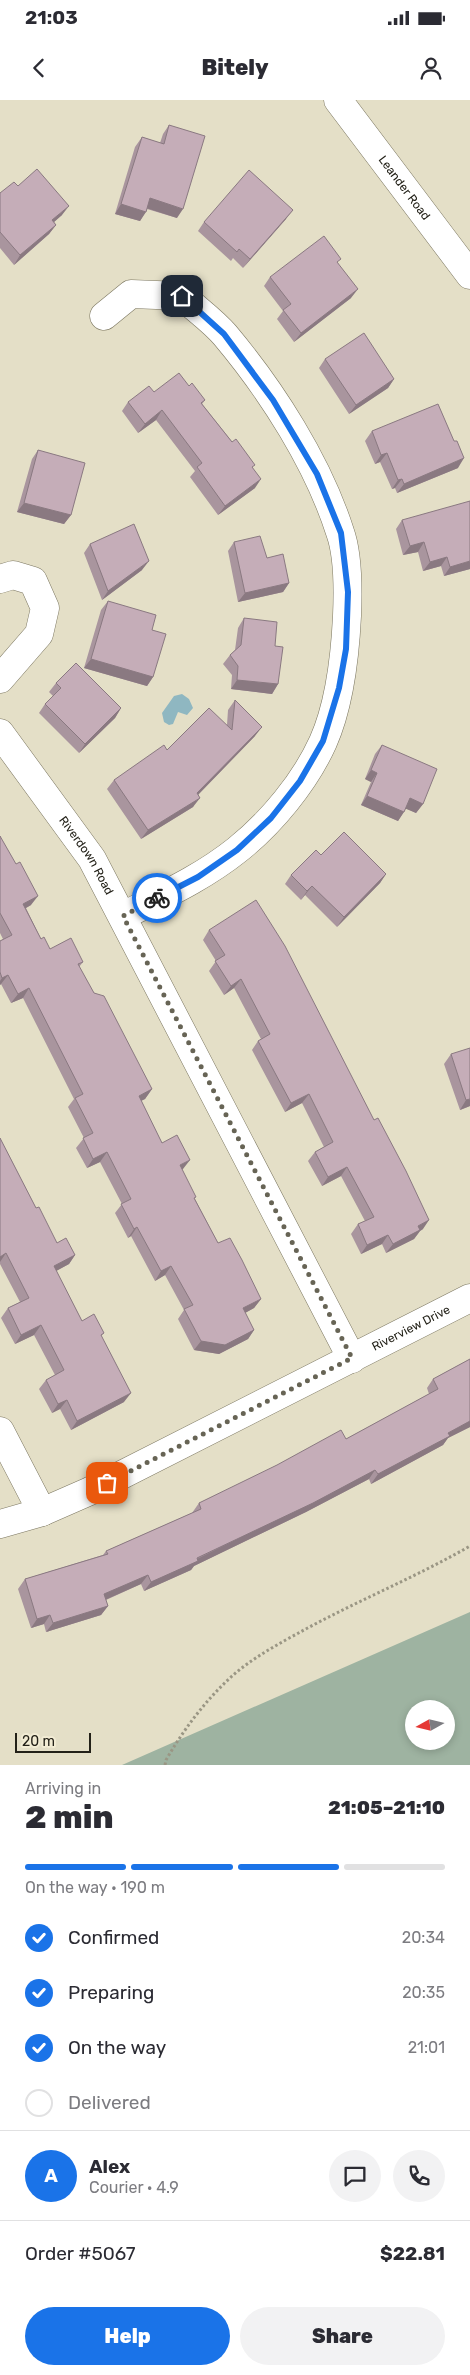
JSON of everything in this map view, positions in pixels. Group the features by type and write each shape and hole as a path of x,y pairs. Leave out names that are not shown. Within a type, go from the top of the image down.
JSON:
{"street":[{"name":"Leander Road","path":"338,100 470,275"},
{"path":"104,316 131,294 182,296 224,334 273,400 317,474 341,533 348,592 346,649 339,688 323,741 300,781 271,818 237,850 198,877 123,916"},
{"path":"0,579 14,575 33,581 45,608 39,634 0,679"},
{"name":"Riverdown Road","path":"0,733 92,859 352,1358"},
{"name":"Riverview Drive","path":"0,1524 42,1512 90,1491 470,1298"},
{"path":"0,1431 42,1512"}],"path":[{"path":"165,1765 166,1760 189,1722 232,1676 279,1643 341,1610 429,1570 470,1546"}],"green space":[{"path":"470,1612 470,1765 122,1765"}],"water":[{"path":"182,694 189,699 193,708 187,715 178,712 173,724 169,725 164,722 162,713 174,696"}],"building":[{"path":"169,125 205,136 183,209 150,198 146,212 121,204 142,137 164,144"},
{"path":"37,169 69,206 52,220 56,225 20,255 0,232 0,193 14,182 18,186"},
{"path":"249,170 293,210 250,259 239,249 237,252 204,222"},
{"path":"324,236 341,259 337,262 358,289 301,333 283,310 291,304 270,277"},
{"path":"364,333 394,379 356,405 325,359"},
{"path":"179,373 189,386 192,383 205,400 201,403 232,442 236,439 255,465 252,467 261,479 225,506 197,467 202,463 162,410 145,424 128,402 149,386 154,392"},
{"path":"438,404 454,441 457,441 464,458 404,484 402,479 398,480 387,453 381,455 372,431"},
{"path":"38,450 85,463 71,515 24,503"},
{"path":"470,501 470,561 450,567 447,557 430,562 424,542 410,546 402,520"},
{"path":"134,524 149,561 108,591 90,544"},
{"path":"260,536 267,558 283,554 289,583 245,593 234,542"},
{"path":"108,601 156,615 152,630 166,634 153,677 91,659"},
{"path":"244,618 277,622 275,646 283,647 278,684 237,680 238,666 230,655 241,645"},
{"path":"76,663 121,708 85,744 45,704 61,688 56,683"},
{"path":"235,700 262,727 197,793 200,798 148,830 114,780 164,745 167,750 209,708 232,730"},
{"path":"382,745 437,769 423,804 410,798 404,812 367,796 377,773 371,770"},
{"path":"344,832 386,874 344,917 312,886 307,891 291,875 316,850 321,855"},
{"path":"0,836 16,864 20,862 38,896 23,904 41,939 44,937 50,949 71,938 83,962 78,964 94,993 104,996 152,1089 139,1096 162,1143 177,1135 190,1160 180,1165 196,1197 194,1198 218,1243 230,1238 261,1299 243,1308 254,1330 225,1345 201,1341 184,1309 193,1305 171,1266 161,1271 137,1227 134,1229 121,1204 131,1199 107,1152 93,1159 83,1138 93,1133 75,1098 83,1094 29,988 18,994 8,975 2,978 0,972 0,941 12,935 0,913"},
{"path":"256,900 285,946 374,1120 378,1118 429,1220 418,1226 420,1230 393,1244 388,1235 367,1245 358,1224 374,1217 347,1167 328,1177 315,1152 333,1142 309,1094 291,1103 258,1041 270,1034 241,979 231,986 215,961 225,955 209,930"},
{"path":"470,1048 470,1099 466,1100 451,1054"},
{"path":"0,1138 36,1208 39,1207 57,1243 66,1238 75,1255 54,1266 82,1321 94,1314 104,1333 101,1335 131,1393 77,1421 67,1400 58,1404 46,1380 64,1370 41,1325 21,1335 8,1308 29,1298 6,1253 0,1257"},
{"path":"470,1359 470,1421 448,1433 450,1436 378,1474 375,1470 313,1503 197,1558 198,1561 151,1582 148,1575 104,1594 108,1606 53,1623 50,1615 37,1619 25,1579 108,1554 106,1551 201,1509 199,1503 277,1465 341,1430 346,1439 438,1389 433,1379"}],"way so far":[{"path":"107,1483 352,1358 287,1236 123,916 157,898"}],"route":[{"path":"157,898 198,877 237,850 271,818 300,781 323,741 339,688 346,649 348,592 341,533 317,474 273,400 224,334 182,296"}]}
